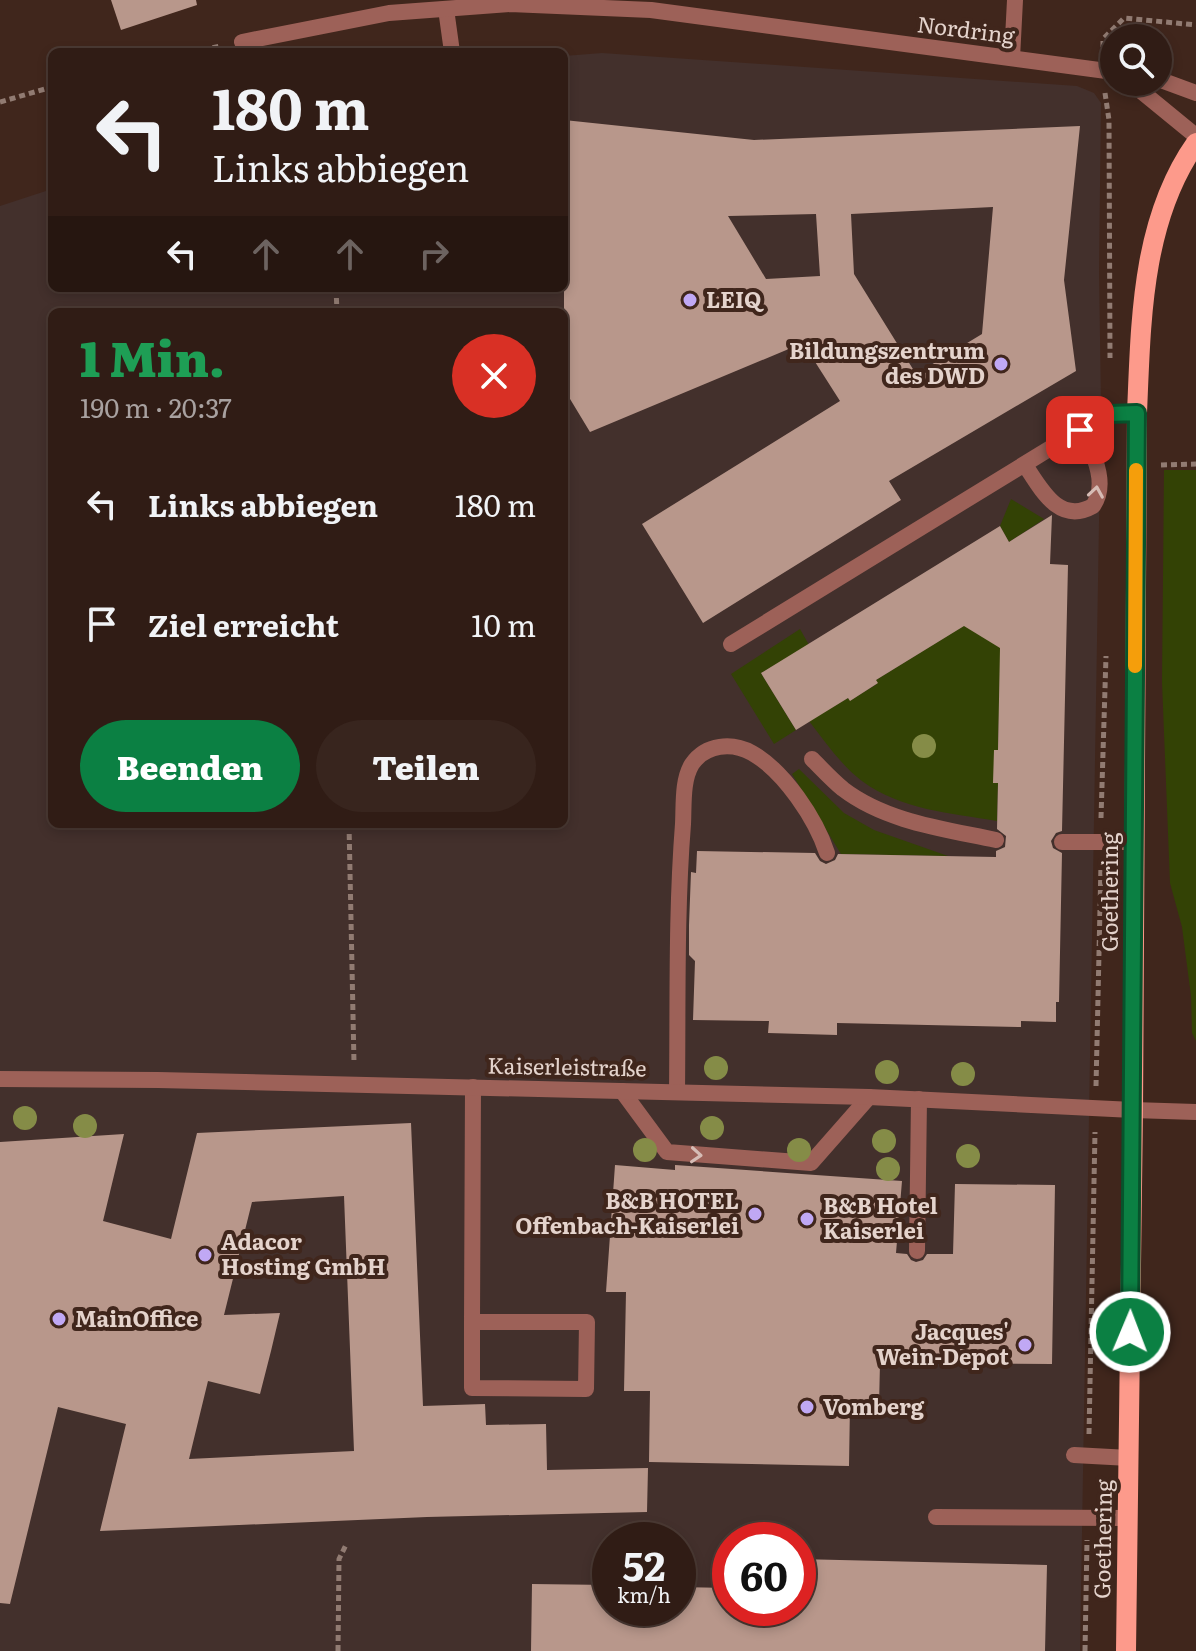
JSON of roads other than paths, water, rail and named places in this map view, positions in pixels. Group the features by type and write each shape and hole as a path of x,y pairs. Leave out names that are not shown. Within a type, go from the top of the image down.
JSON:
{"main road":[{"name":"Goethering","path":"1126,1651 1137,413 1141,326 1155,233 1168,192 1196,143"}],"street":[{"path":"1012,58 1015,0"},
{"name":"Nordring","path":"242,42 389,13 510,4 651,10 1100,70"},
{"path":"446,9 451,48"},
{"path":"1172,84 1196,93"},
{"path":"1147,96 1196,136"},
{"path":"731,644 1080,430 1109,414 1137,413"},
{"path":"1025,465 1046,497 1056,506 1077,512 1093,506 1098,496 1097,467 1092,450 1080,430"},
{"path":"677,1092 681,849 686,779 692,765 702,754 716,747 732,745 751,752 786,782 821,835 827,853"},
{"path":"812,759 844,790 879,810 927,826 996,840"},
{"path":"1062,842 1134,842"},
{"name":"Kaiserleistraße","path":"0,1079 869,1097 1196,1112"},
{"path":"472,1322 587,1322 586,1389 472,1388 472,1322 473,1087"},
{"path":"622,1091 667,1152 811,1163 869,1097"},
{"path":"917,1251 919,1099"},
{"path":"1081,1455 1129,1458"},
{"path":"936,1517 1127,1518"}],"place":[{"name":"LEIQ","path":"690,300"},
{"name":"Bildungszentrum des DWD","path":"1001,364"},
{"name":"B&B HOTEL Offenbach-Kaiserlei","path":"755,1214"},
{"name":"B&B Hotel Kaiserlei","path":"807,1219"},
{"name":"Adacor Hosting GmbH","path":"205,1255"},
{"name":"MainOffice","path":"59,1319"},
{"name":"Jacques' Wein-Depot","path":"1025,1345"},
{"name":"Vomberg","path":"807,1407"}]}
